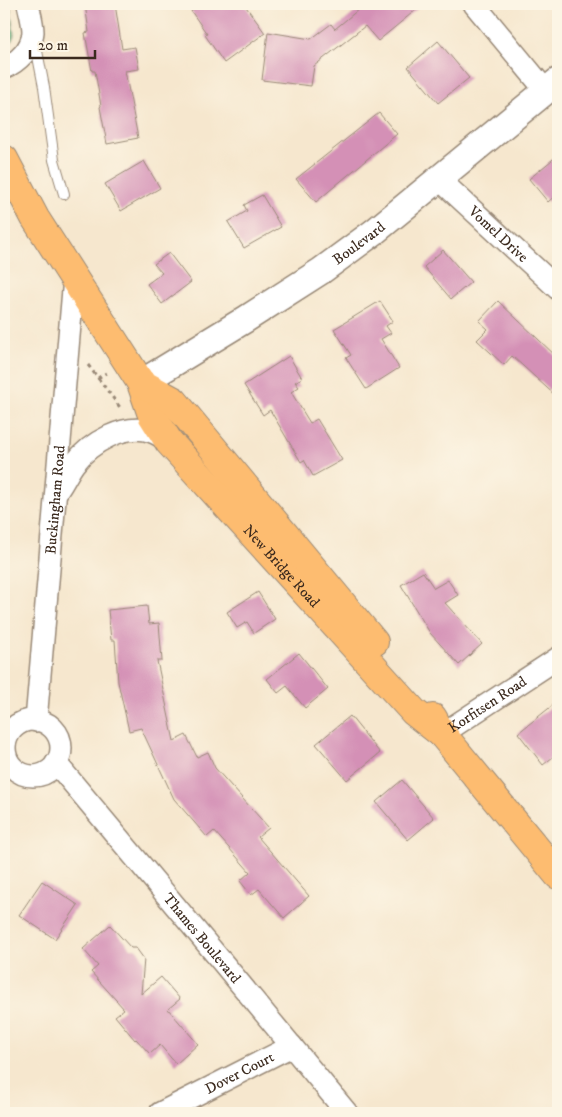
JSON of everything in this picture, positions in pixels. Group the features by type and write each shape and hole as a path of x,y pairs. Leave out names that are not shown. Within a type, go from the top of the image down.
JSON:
{"main road":[{"name":"New Bridge Road","path":"8,166 35,218 141,383 152,415 169,442 414,712 442,734"},
{"name":"New Bridge Road","path":"141,383 174,401 425,703 442,734 558,875"}],"street":[{"path":"4,68 20,58 26,51 33,33 28,4"},
{"path":"474,4 552,86"},
{"name":"Boulevard","path":"141,383 321,271 374,232 552,86"},
{"name":"Vomel Drive","path":"439,179 558,290"},
{"name":"Buckingham Road","path":"36,721 74,278"},
{"path":"56,495 74,464 83,454 112,435 137,430 151,432 169,442"},
{"name":"Korfitsen Road","path":"442,734 558,658"},
{"path":"36,721 50,727 57,734 60,742 61,751 56,763 47,772 30,776 21,774 7,766 5,743 9,734 23,722 36,721"},
{"name":"Thames Boulevard","path":"56,763 347,1113"},
{"name":"Dover Court","path":"160,1113 292,1046"}],"lane":[{"path":"33,33 44,87 54,160 64,194"}],"path":[{"path":"84,359 124,413"},
{"path":"98,378 107,373"}],"green space":[{"path":"4,4 10,4 14,35 6,55 4,55"}],"building":[{"path":"85,4 115,4 122,49 135,47 139,69 125,71 138,138 107,144 95,71 92,71 85,33 89,32"},
{"path":"201,4 244,4 265,33 224,63 191,11"},
{"path":"365,4 423,4 378,41 365,26 314,66 311,86 262,80 268,32 311,39 331,24 335,29"},
{"path":"438,41 469,78 438,103 408,67"},
{"path":"379,113 397,134 316,202 296,179"},
{"path":"558,155 558,193 548,202 529,179"},
{"path":"144,161 160,188 121,211 105,184"},
{"path":"262,195 281,227 244,248 228,222 247,211 244,205"},
{"path":"443,250 471,282 451,299 424,267"},
{"path":"169,253 191,282 162,304 147,284 162,273 154,264"},
{"path":"380,301 393,321 386,326 391,333 381,339 399,368 366,389 346,358 351,355 334,329"},
{"path":"498,301 558,358 558,398 512,356 504,365 477,340 488,329 479,321"},
{"path":"289,356 302,378 295,382 299,387 291,392 310,423 317,419 342,460 313,476 304,460 301,462 270,410 263,415 244,385"},
{"path":"423,572 434,588 448,580 458,595 445,603 482,644 459,665 430,633 401,585"},
{"path":"258,592 275,619 254,633 247,622 237,628 227,612"},
{"path":"147,606 149,624 159,623 162,661 157,661 174,741 186,735 197,757 208,752 215,768 269,828 258,837 309,896 284,918 259,889 251,895 240,881 250,872 214,831 207,837 174,799 141,728 129,731 118,682 115,640 111,640 108,610"},
{"path":"299,653 328,689 305,708 287,686 278,693 267,679"},
{"path":"558,701 558,753 543,765 518,733"},
{"path":"350,716 380,753 347,780 316,744"},
{"path":"402,780 434,818 408,840 376,802"},
{"path":"42,881 78,905 55,939 19,915"},
{"path":"110,925 131,948 136,948 144,959 141,994 161,977 180,999 168,1009 198,1044 176,1064 160,1045 150,1054 135,1040 115,1016 124,1009 91,972 98,966 83,949"}]}
